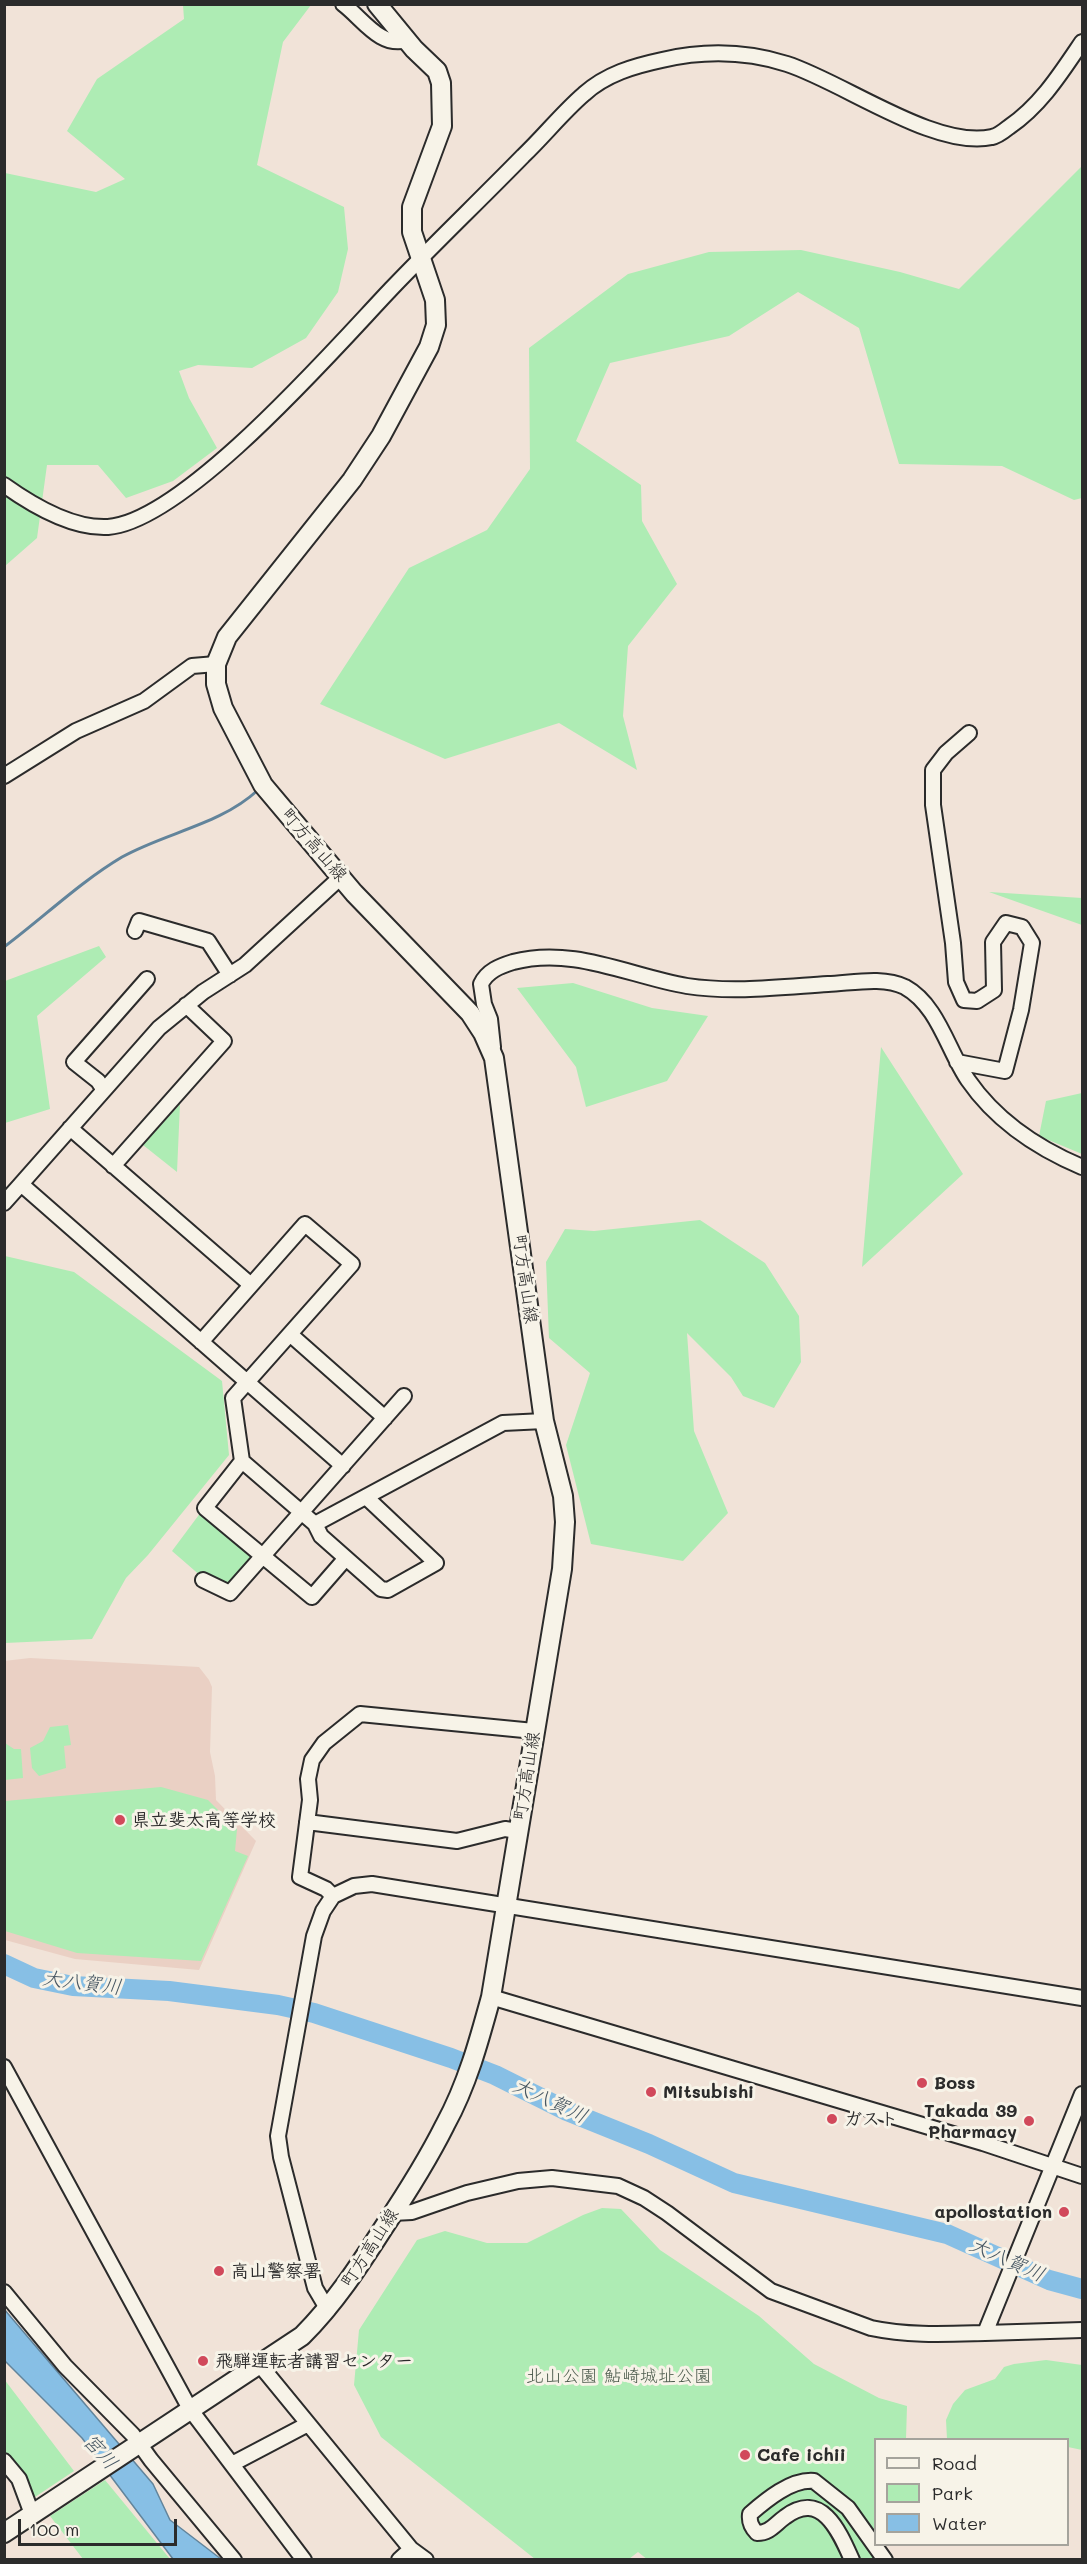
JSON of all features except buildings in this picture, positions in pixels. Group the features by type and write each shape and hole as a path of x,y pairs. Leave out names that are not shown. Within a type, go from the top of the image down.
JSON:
{"main road":[{"name":"町方高山線","path":"4,2533 302,2336 327,2310 347,2284 427,2159 459,2095 480,2039 491,1997 562,1569 565,1522 563,1496 544,1421 494,1058 483,1033 470,1013 391,933 264,785 223,708 216,684 216,664 227,637 352,480 381,436 420,368 434,336 437,312 432,286 412,232 412,207 419,181 442,126 442,89 437,71 377,4"}],"street":[{"path":"343,4 386,42 397,43 407,40"},
{"path":"4,485 21,497 59,516 81,524 107,527 125,523 150,512 190,486 258,428 422,257 586,92 620,70 687,54 726,52 756,55 791,65 932,130 963,139 994,137 1029,113 1083,42"},
{"path":"4,776 76,731 144,701 192,666 216,664"},
{"path":"957,1062 1005,1071 1021,1010 1032,943 1022,927 1006,923 993,942 993,990 977,1001 964,1000 956,982 953,943 933,805 933,770 946,753 969,733"},
{"path":"4,1203 159,1028 186,1005 245,965 342,876"},
{"path":"135,931 139,921 208,941 230,975"},
{"path":"494,1058 490,1018 481,984 491,970 504,964 534,958 550,957 585,961 700,987 779,987 883,981 913,993 926,1006 957,1062 982,1098 1008,1124 1044,1149 1083,1167"},
{"path":"104,1090 98,1081 74,1062 147,979"},
{"path":"113,1166 224,1041 186,1005"},
{"path":"70,1128 251,1285"},
{"path":"21,1184 343,1466"},
{"path":"201,1342 305,1224 352,1264 233,1398 242,1461 315,1524 321,1536 381,1589 388,1590 436,1563 366,1497"},
{"path":"291,1335 385,1418"},
{"path":"202,1580 230,1593 404,1396"},
{"path":"315,1524 503,1423 544,1421"},
{"path":"242,1461 205,1508 312,1597 346,1558"},
{"path":"333,1896 326,1889 300,1877 310,1800 308,1779 312,1760 324,1743 360,1714 534,1731"},
{"path":"307,1822 457,1840 505,1829 518,1831"},
{"path":"327,2310 315,2288 279,2146 280,2118 314,1936 333,1896 354,1886 372,1884 506,1904 1083,1998"},
{"path":"491,1997 983,2143 1083,2176"},
{"path":"4,2067 190,2409 304,2559"},
{"path":"985,2333 1083,2094"},
{"path":"393,2213 412,2212 467,2193 518,2181 552,2178 607,2184 628,2190 667,2213 771,2291 871,2328 916,2335 1083,2330"},
{"path":"4,2292 65,2366 137,2445 234,2559"},
{"path":"260,2365 411,2549 426,2559"},
{"path":"232,2464 308,2424"},
{"path":"4,2461 19,2479 35,2511"},
{"path":"852,2559 831,2520 821,2512 801,2509 786,2516 765,2533 757,2533 753,2528 749,2521 750,2514 783,2490 807,2481 814,2481 849,2508 874,2543"},
{"path":"876,2546 885,2559"},
{"path":"399,2559 411,2549"}],"shaded area":[{"name":"県立斐太高等学校","path":"30,1658 199,1667 209,1680 212,1687 210,1752 215,1776 216,1800 256,1841 199,1970 75,1959 5,1940 4,1661"}],"green space":[{"path":"183,5 311,5 283,42 257,165 344,207 348,249 338,292 306,338 252,368 198,365 179,371 189,398 217,448 173,481 126,498 98,465 47,465 37,538 5,566 5,173 96,192 125,179 67,131 97,79 184,19"},
{"path":"1082,166 1082,498 1074,500 1002,466 899,464 859,328 798,292 729,336 610,363 576,441 641,485 642,521 677,584 628,646 623,716 637,770 559,723 445,759 320,704 409,568 487,530 530,469 529,348 628,274 709,252 801,250 900,272 959,289"},
{"path":"989,892 1082,898 1082,925"},
{"path":"99,946 106,957 37,1016 50,1109 5,1123 5,981"},
{"path":"573,983 652,1008 708,1016 667,1081 586,1107 576,1067 517,988"},
{"path":"881,1047 963,1174 862,1267"},
{"path":"1082,1093 1082,1154 1039,1136 1046,1101"},
{"path":"180,1104 177,1172 143,1145"},
{"path":"700,1220 765,1263 799,1316 801,1362 774,1408 743,1396 731,1377 687,1333 694,1431 728,1513 683,1561 591,1544 566,1445 590,1373 549,1338 546,1262 565,1229 594,1231"},
{"path":"5,1256 74,1272 222,1381 229,1455 148,1555 126,1578 92,1639 5,1643"},
{"path":"201,1512 252,1552 255,1559 228,1588 202,1577 172,1551"},
{"path":"68,1725 71,1745 64,1746 66,1768 39,1776 32,1768 30,1748 43,1741 50,1727"},
{"path":"5,1743 14,1749 21,1749 23,1778 5,1780"},
{"path":"161,1787 208,1800 237,1829 235,1851 248,1856 201,1961 77,1953 5,1931 5,1801"},
{"name":"北山公園 鮎崎城址公園","path":"602,2208 621,2209 660,2250 759,2316 814,2364 879,2398 907,2406 906,2438 874,2438 875,2546 873,2550 876,2559 648,2560 638,2552 629,2559 535,2559 381,2437 354,2385 359,2330 417,2240 445,2231 487,2243 527,2243"},
{"path":"1046,2360 1082,2365 1082,2450 1069,2447 1069,2438 947,2438 946,2420 953,2404 965,2390 995,2379 1004,2367"},
{"path":"4,2379 74,2471 32,2499 5,2456"},
{"path":"105,2480 170,2559 83,2559 50,2516"}],"water":[{"name":"宮川","path":"4,2309 153,2484 170,2520 221,2559 173,2559 82,2438 5,2361"}],"waterway":[{"path":"4,947 77,889 122,857 227,812 258,790"},
{"name":"大八賀川","path":"4,1964 34,1978 73,1986 169,1991 278,2005 314,2013 451,2058 495,2075 567,2111 649,2144 734,2183 947,2234 1049,2280 1082,2289"}],"place":[{"name":"県立斐太高等学校","path":"120,1820"},
{"name":"Boss","path":"922,2083"},
{"name":"Mitsubishi","path":"651,2092"},
{"name":"ガスト","path":"832,2119"},
{"name":"Takada 39 Pharmacy","path":"1029,2121"},
{"name":"apollostation","path":"1064,2212"},
{"name":"高山警察署","path":"219,2271"},
{"name":"飛騨運転者講習センター","path":"203,2361"},
{"name":"Cafe ichii","path":"745,2455"}]}
